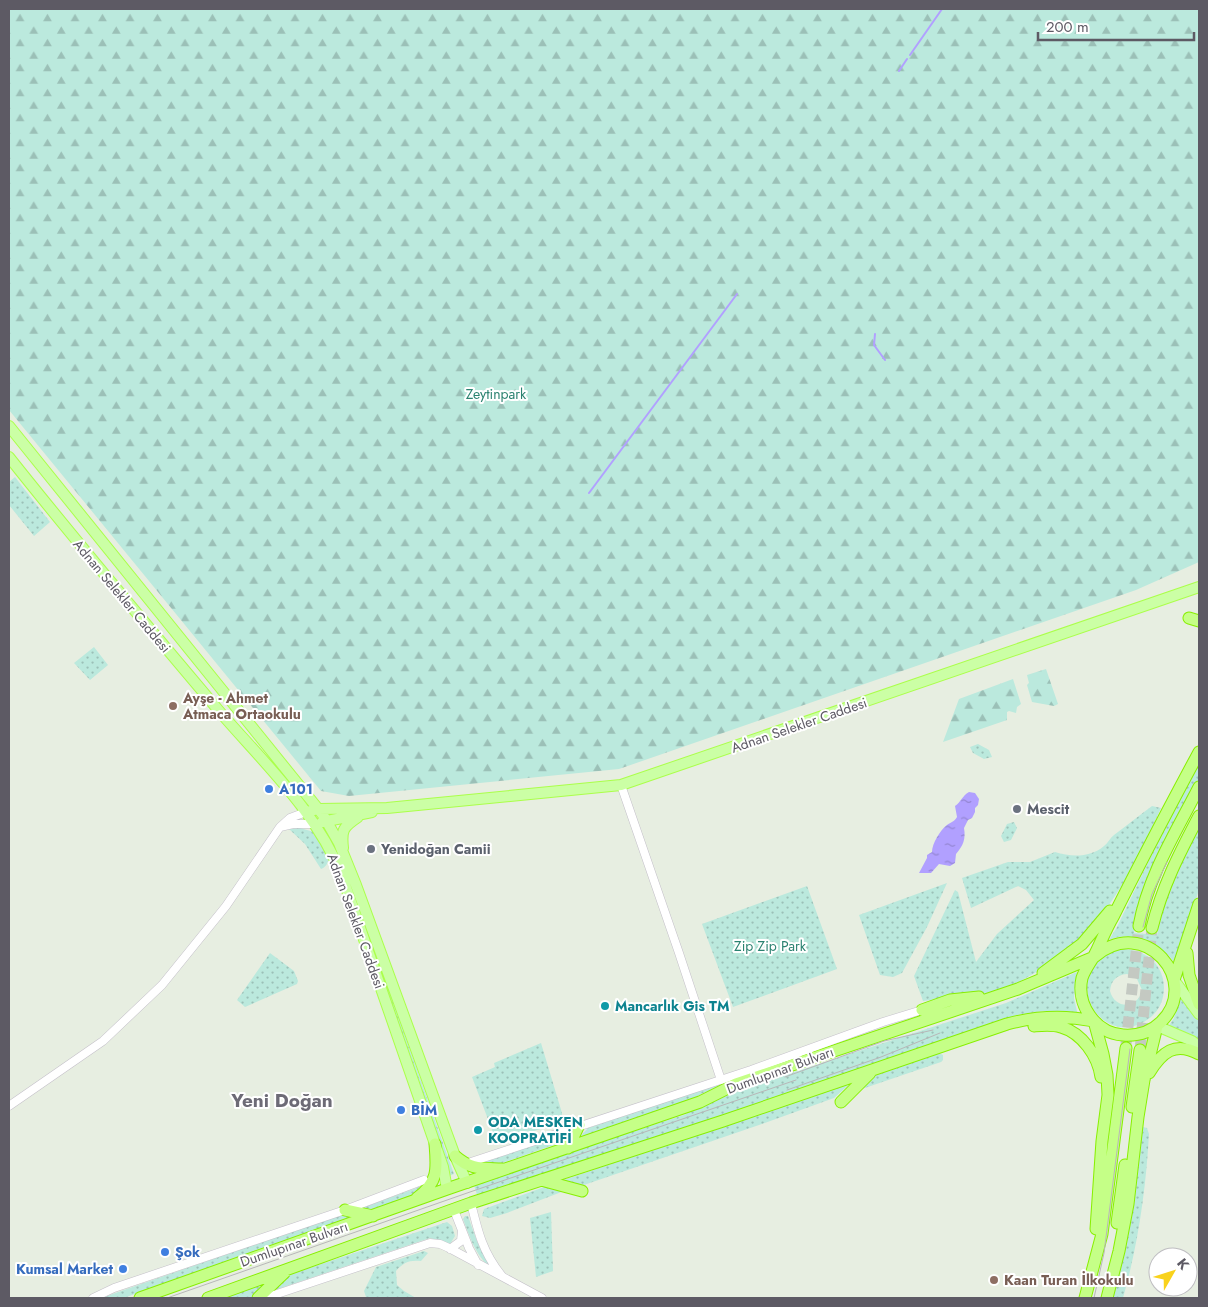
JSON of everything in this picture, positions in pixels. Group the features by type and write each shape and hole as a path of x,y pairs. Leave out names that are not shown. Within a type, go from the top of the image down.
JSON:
{"highway":[{"path":"1094,957 1124,895 1199,752"},
{"path":"1139,926 1149,888 1163,856 1199,787"},
{"path":"1152,928 1161,893 1199,816"},
{"path":"1018,989 1062,960 1082,944 1124,895"},
{"path":"1174,980 1170,969 1156,952 1141,944 1124,942 1102,950 1094,957 1082,977 1081,989 1087,1012 1105,1030 1118,1035 1132,1036 1145,1033 1157,1026 1170,1010 1174,996 1174,980 1199,904"},
{"path":"1187,944 1189,975 1199,1004"},
{"name":"Dumlupınar Bulvarı","path":"140,1298 700,1102 736,1084 1018,989 1094,957"},
{"path":"922,1010 963,997 993,996"},
{"name":"Dumlupınar Bulvarı","path":"208,1298 472,1203 1025,1019 1052,1016 1094,1021"},
{"path":"1094,1021 1107,1075 1108,1095 1094,1258"},
{"path":"991,1030 1048,1024 1063,1027 1073,1033 1094,1056 1100,1071 1105,1116"},
{"path":"1108,1298 1128,1204 1144,1080 1157,1026"},
{"path":"1085,1298 1094,1258 1102,1234 1126,1048"},
{"path":"1144,1080 1157,1060 1171,1050 1185,1048 1199,1054"},
{"path":"1108,1298 1140,1050"},
{"path":"736,1084 750,1070"},
{"path":"841,1102 873,1070"},
{"path":"568,1148 579,1125"},
{"path":"410,1203 427,1191 437,1170 435,1144"},
{"path":"455,1156 465,1165 476,1168 511,1169"},
{"path":"541,1180 582,1191"},
{"path":"467,1183 472,1203"},
{"path":"447,1190 454,1210"},
{"path":"345,1210 375,1216"},
{"path":"258,1298 288,1269"}],"main road":[{"name":"Adnan Selekler Caddesi","path":"9,426 319,809 344,854 455,1156 467,1183"},
{"name":"Adnan Selekler Caddesi","path":"9,457 102,573 295,798 314,824 336,860 435,1144 443,1168 447,1190"},
{"name":"Adnan Selekler Caddesi","path":"319,809 387,808 621,785 1199,587"},
{"name":"Adnan Selekler Caddesi","path":"326,821 359,816 387,808"},
{"path":"306,812 319,809"},
{"name":"Adnan Selekler Caddesi","path":"344,854 342,832 347,824 359,816"},
{"path":"314,824 326,821"},
{"path":"1174,980 1199,1014"},
{"path":"1157,1026 1192,1041 1199,1047"}],"street":[{"path":"621,785 721,1080"},
{"path":"9,1106 103,1041 162,985 226,906 280,827 296,810 295,798"},
{"path":"290,818 306,812"},
{"path":"280,827 314,824"},
{"path":"471,1162 721,1080 922,1010"},
{"name":"Dumlupınar Bulvarı","path":"93,1298 114,1288 345,1210 424,1180"},
{"path":"472,1203 479,1235 487,1255 505,1279"},
{"path":"454,1210 478,1266"},
{"path":"450,1249 460,1241 462,1231"},
{"path":"265,1298 430,1243 440,1244 478,1266 542,1298"}],"green space":[{"name":"Zeytinpark","path":"9,9 1199,9 1199,562 1136,590 619,769 349,796 321,791 9,410"},
{"path":"15,477 50,522 34,536 9,505 9,482"},
{"path":"94,647 108,665 90,680 74,663"},
{"path":"1046,669 1058,704 1054,706 1032,702 1027,685 1029,683 1027,675"},
{"path":"1013,679 1021,704 1017,707 1016,713 1009,711 1007,712 1007,720 943,742 959,699"},
{"path":"978,744 989,750 992,757 984,759 973,753 970,747"},
{"path":"1199,763 1199,779 1161,852 1141,896 1134,933 1157,935 1177,866 1199,825 1199,890 1174,962 1161,949 1145,940 1118,937 1109,940"},
{"path":"1152,806 1161,808 1123,884 1092,926 1073,945 1051,962 999,993 990,995 976,993 923,1001 914,976 955,890 958,892 976,962 997,934 1034,900 1026,890 1018,886 971,908 962,878 1008,862 1030,862 1055,852 1067,855 1093,853"},
{"path":"1014,822 1017,828 1011,840 1004,842 1001,836 1007,824"},
{"path":"300,828 314,832 329,858 323,868 321,869 305,844 289,829"},
{"path":"329,828 342,859 454,1174 449,1176 323,830"},
{"path":"947,883 927,927 902,973 893,977 880,975 859,915"},
{"name":"Zip Zip Park","path":"807,886 837,969 733,1007 702,924"},
{"path":"1120,949 1127,949 1134,950 1153,960 1161,972 1164,990 1160,1005 1151,1017 1133,1026 1116,1026 1102,1018 1092,1006 1087,990 1090,974 1100,959","holes":["1127,974 1137,979 1142,990 1136,1001 1126,1005 1117,1002 1110,991 1115,979"]},
{"path":"270,953 294,971 298,981 297,984 245,1007 237,1000"},
{"path":"1077,972 1074,998 1078,1016 1043,1011 1017,1015 478,1198 474,1185 684,1115 704,1104 764,1082 1006,1003"},
{"path":"1180,995 1199,1022 1199,1041 1168,1027 1174,1018"},
{"path":"541,1043 562,1113 562,1122 497,1143 472,1077 495,1067 494,1063"},
{"path":"939,1053 943,1055 941,1062 856,1091 872,1075"},
{"path":"743,1076 739,1081 703,1093 690,1101 577,1140 588,1128"},
{"path":"853,1081 834,1098 578,1187 558,1182"},
{"path":"1143,1127 1147,1128 1149,1134 1146,1175 1137,1237 1123,1298 1112,1298 1134,1194"},
{"path":"573,1132 565,1141 491,1167 475,1163"},
{"path":"427,1181 416,1195 370,1212 356,1210 422,1186"},
{"path":"547,1186 564,1191 507,1213 490,1218 482,1216 484,1209"},
{"path":"551,1212 553,1271 536,1277 530,1218"},
{"path":"345,1213 360,1216 124,1298 101,1298"},
{"path":"465,1216 468,1216 482,1252 495,1272 483,1260 475,1248 463,1219"},
{"path":"447,1222 452,1226 455,1236 450,1244 430,1238 251,1298 220,1298"},
{"path":"424,1251 428,1253 421,1261 407,1262 396,1271 397,1285 416,1298 364,1298 366,1297 364,1291 376,1267"}],"water":[{"path":"969,792 975,793 979,799 978,805 972,818 968,820 964,828 964,839 956,854 955,863 950,866 939,864 931,873 919,873 927,855 932,852 933,845 939,834 944,827 957,817 955,806"}],"waterway":[{"path":"910,55 942,9"},
{"path":"899,71 907,59"},
{"path":"589,493 737,294"},
{"path":"875,334 874,345 885,360"}],"tunnel":[{"path":"1126,1044 1139,926"},
{"path":"1140,1050 1152,928"}],"tram line":[{"path":"1143,927 1152,894 1167,862"},
{"path":"785,1077 884,1041 933,1030"},
{"path":"787,1090 881,1057 940,1033"},
{"path":"1094,1298 1104,1253 1130,1049"},
{"path":"167,1298 796,1080"}],"place":[{"name":"Ayşe - Ahmet Atmaca Ortaokulu","path":"173,706"},
{"name":"A101","path":"269,789"},
{"name":"Mescit","path":"1017,809"},
{"name":"Yenidoğan Camii","path":"371,849"},
{"name":"Mancarlık Gis TM","path":"605,1006"},
{"name":"BİM","path":"401,1110"},
{"name":"ODA MESKEN KOOPRATİFİ","path":"478,1130"},
{"name":"Şok","path":"165,1252"},
{"name":"Kumsal Market","path":"123,1269"},
{"name":"Kaan Turan İlkokulu","path":"994,1280"}],"district":[{"name":"Yeni Doğan","path":"282,1100"}]}
